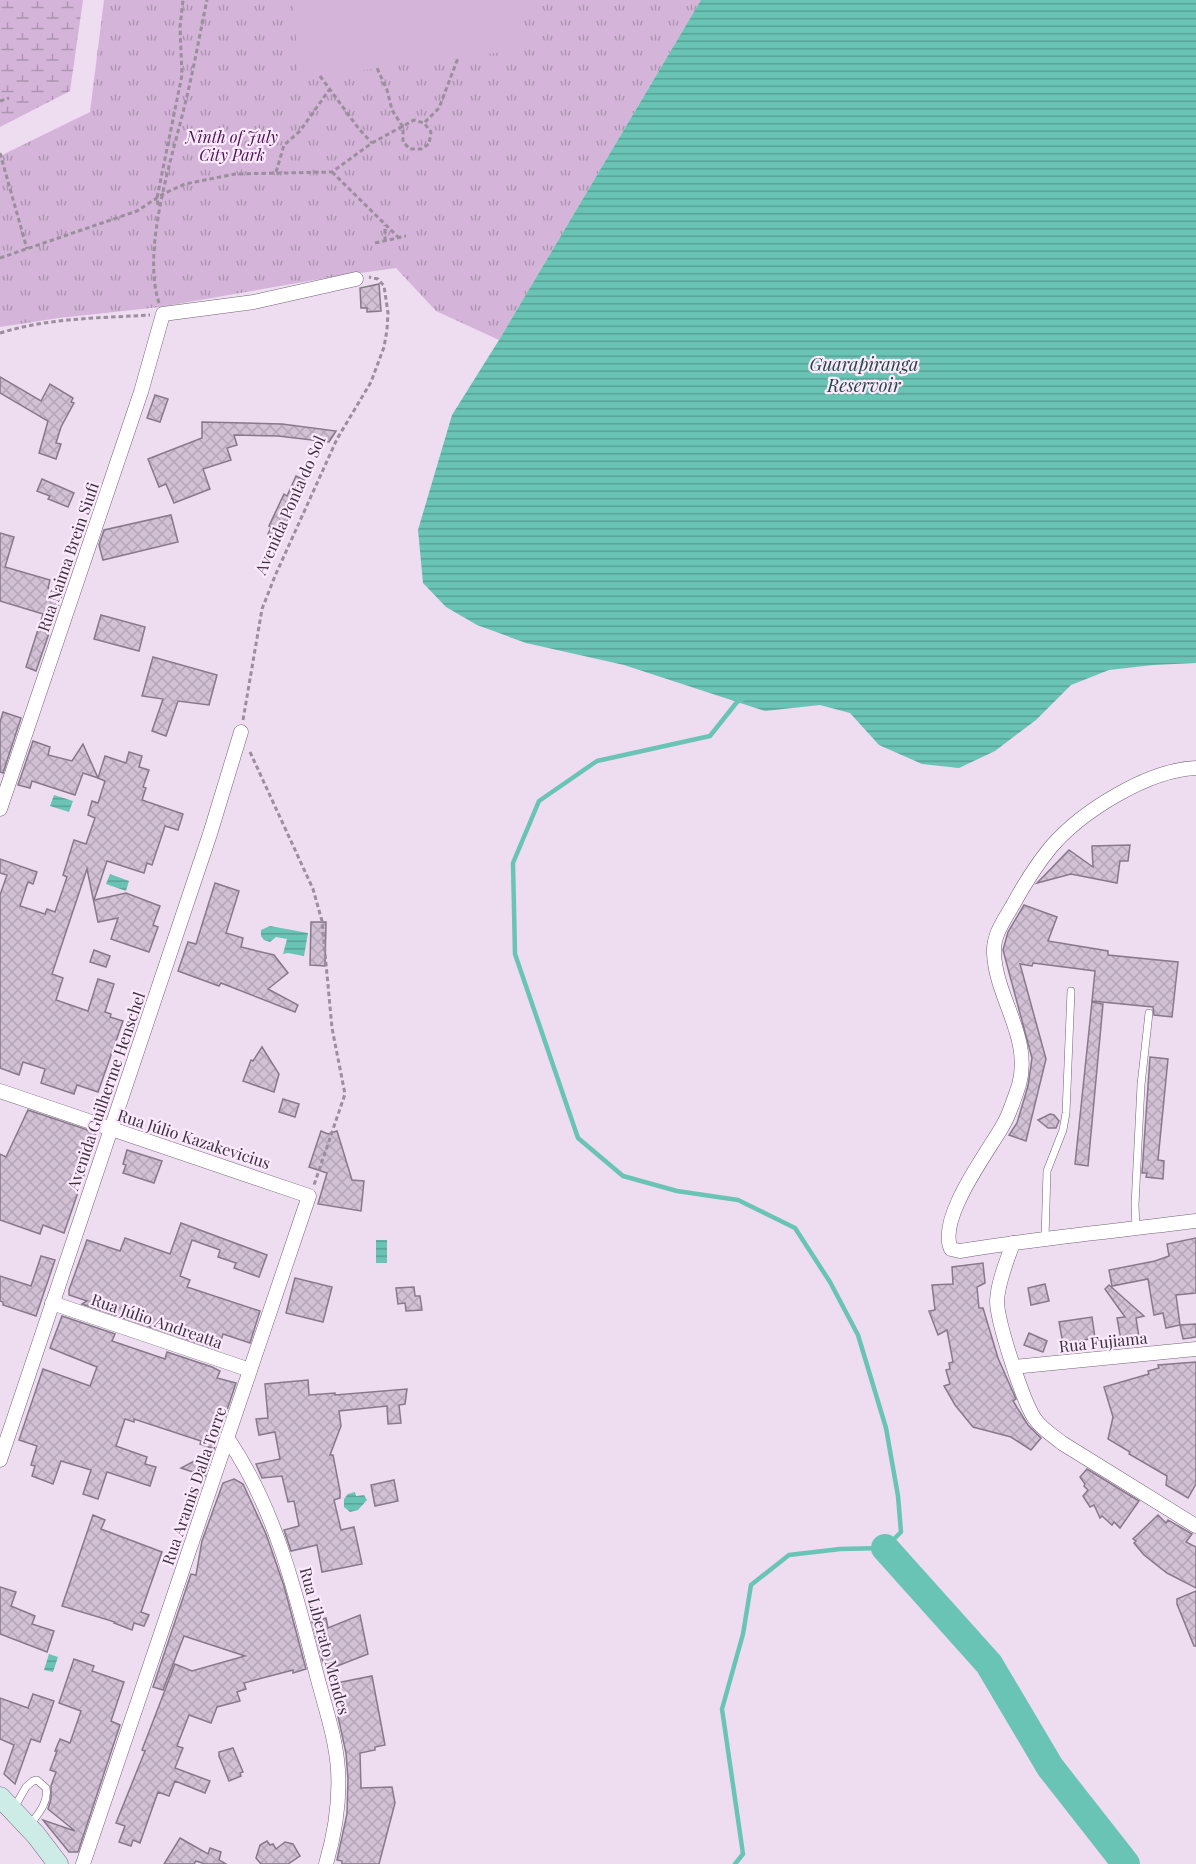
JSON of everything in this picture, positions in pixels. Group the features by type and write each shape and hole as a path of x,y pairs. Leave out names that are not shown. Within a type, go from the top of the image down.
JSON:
{"main road":[{"path":"7,1804 29,1827 58,1864"}],"street":[{"path":"163,314 254,302 356,279"},
{"name":"Rua Naima Brein Siufi","path":"0,809 141,392 163,314"},
{"name":"Avenida Guilherme Henschel","path":"0,1460 210,834 241,732"},
{"path":"1196,768 1145,779 1113,797 1075,824 1052,846 1028,879 996,935 994,954 997,971 1021,1045 1022,1070 1011,1110 963,1193 950,1224 948,1239 951,1249 960,1251 1045,1238 1196,1221"},
{"name":"Rua Júlio Kazakevicius","path":"0,1091 194,1155 309,1196"},
{"name":"Rua Aramis Dalla Torre","path":"83,1864 309,1196"},
{"path":"1013,1243 998,1295 998,1312 1024,1400 1034,1417 1044,1429 1119,1479 1196,1526"},
{"name":"Rua Júlio Andreatta","path":"52,1303 250,1370"},
{"name":"Rua Fujiama","path":"1014,1366 1196,1349"},
{"name":"Rua Liberato Mendes","path":"228,1439 254,1483 286,1559 332,1731 338,1769 338,1795 335,1826 326,1864"}],"lane":[{"path":"1045,1238 1047,1171 1063,1130 1066,1113 1071,991"},
{"path":"1136,1229 1135,1205 1141,1085 1149,1013"},
{"path":"7,1804 33,1780 46,1788 47,1794 43,1807 29,1827"}],"path":[{"path":"159,207 157,198 182,75 180,27 183,0"},
{"path":"0,333 31,325 163,314 154,288 159,207 187,96 207,0"},
{"path":"424,123 439,108 458,58"},
{"path":"0,258 137,211 163,194 185,184 225,176 276,172 332,172 372,144 403,127 414,120 424,123 431,132 429,144 421,149 410,149 403,142 403,127 392,110 387,90 377,68"},
{"path":"320,76 372,144"},
{"path":"276,172 284,145 300,130 329,90"},
{"path":"0,101 9,98"},
{"path":"0,153 27,249"},
{"path":"332,172 399,238"},
{"path":"385,241 386,225"},
{"path":"375,243 406,236"},
{"name":"Avenida Ponta do Sol","path":"241,732 262,609 337,440 371,382 384,347 388,313 384,286 378,279 370,277 356,279"},
{"path":"241,732 313,889 322,921 332,1028 345,1094 309,1196"}],"green space":[{"path":"0,0 83,0 70,91 0,127"},
{"name":"Ninth of July City Park","path":"104,0 701,0 499,340 436,311 396,268 160,307 0,327 0,156 90,112"},
{"path":"294,0 517,0 525,49 298,79"}],"water":[{"name":"Guarapiranga Reservoir","path":"701,0 1196,0 1196,663 1109,670 1071,685 1036,720 995,751 959,768 922,764 879,745 850,713 820,705 765,711 624,665 526,643 477,625 446,607 423,583 418,530 452,415"},
{"path":"54,795 73,801 69,812 50,806"},
{"path":"110,874 129,881 126,891 106,884"},
{"path":"270,926 308,933 304,956 283,954 287,939 276,937 270,942 264,940 261,930"},
{"path":"376,1240 387,1240 387,1263 376,1263"},
{"path":"355,1492 356,1496 364,1495 367,1500 358,1510 350,1512 344,1507 344,1499 348,1494"},
{"path":"49,1654 58,1657 53,1672 44,1670"}],"building":[{"path":"379,284 381,311 367,312 367,308 361,308 360,288"},
{"path":"0,377 41,401 50,384 73,398 71,402 74,403 61,427 56,443 61,444 56,459 39,453 48,421 0,393"},
{"path":"155,395 168,399 160,422 147,418"},
{"path":"202,422 282,424 336,431 329,442 278,436 234,435 237,445 227,448 231,460 203,469 210,489 174,503 166,484 159,487 148,459 202,438"},
{"path":"296,476 306,481 279,539 268,534 271,527 269,526 284,494 287,496"},
{"path":"42,479 74,493 68,507 48,499 50,496 37,491"},
{"path":"171,515 178,542 103,560 99,545 104,530"},
{"path":"0,533 14,537 5,567 50,580 48,588 63,593 36,671 26,667 43,614 0,601"},
{"path":"101,615 145,627 139,651 94,639"},
{"path":"153,657 217,675 209,705 178,701 166,736 152,731 163,699 142,696"},
{"path":"3,712 21,718 3,773 0,772 0,722"},
{"path":"33,741 50,747 48,755 72,761 83,744 98,778 83,773 75,795 32,781 30,788 18,785"},
{"path":"129,752 142,756 139,767 149,770 143,787 146,788 142,800 183,814 178,830 165,826 152,865 147,863 144,873 107,861 94,900 126,893 160,906 153,925 158,927 149,952 111,939 118,918 98,922 87,869 52,974 63,978 56,1000 88,1011 98,979 114,984 105,1012 111,1014 110,1017 123,1021 98,1092 77,1085 74,1094 41,1083 45,1069 23,1062 19,1075 0,1068 0,895 7,875 0,873 0,859 37,872 33,884 28,882 20,906 45,914 47,909 55,912 67,877 63,875 74,840 86,844 95,818 88,815 92,801 98,803 105,781 98,778 105,756 126,763"},
{"path":"1130,845 1128,861 1120,861 1117,883 1071,874 1037,883 1069,850 1093,867 1092,846"},
{"path":"215,883 239,891 226,933 243,938 241,947 274,955 288,973 268,989 298,1005 295,1012 221,983 219,986 178,971 188,942 196,944"},
{"path":"1024,905 1057,917 1048,941 1108,951 1108,955 1178,962 1172,1017 1154,1015 1153,1007 1092,1001 1095,971 1033,963 1032,966 1020,964 1046,1059 1026,1141 1009,1135 1017,1123 1028,1086 1032,1058 1003,950 1008,932"},
{"path":"311,922 326,922 325,966 310,965"},
{"path":"94,950 110,956 106,967 90,962"},
{"path":"1092,1002 1103,1004 1088,1166 1075,1164"},
{"path":"262,1047 279,1074 274,1092 243,1081 251,1060 253,1061"},
{"path":"1150,1057 1168,1059 1158,1160 1164,1161 1163,1179 1146,1177 1147,1173 1142,1173"},
{"path":"283,1099 299,1104 295,1117 279,1112"},
{"path":"28,1110 94,1132 97,1137 64,1233 43,1225 40,1234 0,1220 0,1154 6,1157"},
{"path":"1050,1114 1059,1121 1056,1128 1048,1128 1038,1120"},
{"path":"321,1131 328,1134 337,1131 352,1180 364,1181 361,1211 318,1204 327,1173 309,1167"},
{"path":"127,1150 162,1161 154,1183 123,1173"},
{"path":"181,1223 267,1255 259,1277 234,1268 236,1263 218,1257 220,1250 192,1240 180,1276 190,1280 187,1287 260,1311 250,1343 223,1334 218,1350 82,1304 87,1301 69,1295 87,1240 120,1251 125,1238 170,1254"},
{"path":"1196,1238 1196,1293 1176,1295 1180,1325 1166,1328 1163,1313 1154,1315 1148,1279 1112,1286 1109,1270 1169,1256 1167,1244"},
{"path":"41,1256 55,1260 36,1316 3,1305 0,1301 0,1276 31,1286"},
{"path":"983,1263 985,1283 977,1287 979,1308 983,1308 998,1358 1016,1399 1013,1401 1028,1425 1041,1438 1031,1450 1011,1437 973,1427 955,1405 944,1386 950,1384 946,1370 950,1369 949,1363 953,1362 947,1330 938,1335 929,1311 935,1310 932,1285 953,1284 952,1267"},
{"path":"295,1278 332,1287 323,1322 286,1313"},
{"path":"1045,1284 1049,1301 1031,1305 1028,1288"},
{"path":"1109,1285 1144,1316 1136,1318 1139,1337 1121,1340 1117,1318 1125,1317 1105,1289"},
{"path":"414,1287 415,1296 420,1296 422,1310 406,1311 405,1303 398,1304 396,1288"},
{"path":"62,1316 115,1334 112,1341 165,1359 167,1352 212,1367 220,1371 217,1378 236,1383 214,1449 200,1444 201,1441 134,1419 134,1422 125,1419 116,1446 147,1457 145,1464 156,1467 150,1486 107,1472 98,1499 83,1494 91,1470 61,1461 53,1484 32,1476 35,1466 31,1465 37,1446 19,1440 43,1369 90,1386 97,1367 50,1348"},
{"path":"1092,1317 1095,1338 1063,1344 1059,1322"},
{"path":"1196,1324 1196,1337 1183,1339 1180,1325"},
{"path":"1029,1333 1047,1341 1043,1352 1024,1345"},
{"path":"1196,1362 1196,1484 1188,1498 1166,1485 1167,1476 1108,1439 1113,1417 1104,1387 1149,1374 1148,1371 1159,1368 1158,1365"},
{"path":"308,1380 309,1395 407,1389 405,1404 399,1405 401,1423 388,1424 387,1406 339,1411 341,1426 330,1455 333,1455 340,1491 340,1498 334,1500 341,1530 354,1527 362,1564 322,1572 317,1545 291,1551 284,1530 299,1526 294,1501 288,1502 282,1476 262,1478 256,1464 280,1459 275,1432 259,1435 256,1419 268,1418 265,1384"},
{"path":"213,1451 205,1476 181,1468"},
{"path":"1087,1469 1139,1501 1120,1528 1114,1522 1112,1525 1102,1516 1100,1518 1094,1505 1090,1507 1083,1496 1088,1490 1080,1477"},
{"path":"234,1479 243,1484 266,1534 284,1586 306,1669 293,1673 293,1670 244,1683 246,1689 237,1692 240,1701 217,1707 211,1723 189,1715 177,1746 183,1748 175,1768 210,1781 205,1793 175,1781 169,1796 158,1792 140,1843 133,1840 131,1846 119,1842 125,1826 116,1823 145,1751 142,1750 175,1664 192,1671 245,1656 184,1636 163,1690 153,1687 191,1574 196,1575 202,1541 223,1483"},
{"path":"394,1480 398,1501 375,1506 371,1485"},
{"path":"93,1515 105,1520 101,1529 162,1552 141,1612 149,1615 144,1626 134,1623 132,1630 115,1622 62,1606"},
{"path":"1158,1515 1166,1523 1168,1520 1192,1534 1186,1542 1196,1547 1196,1588 1167,1573 1144,1555 1134,1543 1136,1541 1133,1539"},
{"path":"0,1587 16,1592 11,1606 35,1616 32,1624 54,1631 47,1652 0,1634"},
{"path":"1196,1591 1196,1646 1194,1646 1177,1599"},
{"path":"360,1615 368,1654 327,1670 312,1622 326,1618 328,1628"},
{"path":"74,1659 94,1666 92,1671 124,1682 111,1721 120,1725 78,1852 69,1852 43,1820 75,1831 48,1809 51,1786 56,1772 50,1770 57,1751 55,1751 60,1739 70,1743 81,1711 59,1703"},
{"path":"372,1676 385,1745 360,1753 361,1788 392,1787 395,1803 379,1864 342,1864 342,1861 337,1860 347,1814 348,1779 346,1753 331,1684"},
{"path":"33,1694 54,1701 40,1742 31,1739 15,1784 4,1774 14,1745 0,1739 0,1698 28,1708"},
{"path":"233,1748 243,1772 240,1773 241,1776 229,1781 219,1752"},
{"path":"180,1838 208,1854 210,1848 221,1852 219,1860 226,1864 205,1864 196,1861 194,1864 164,1864"},
{"path":"267,1841 276,1849 285,1842 293,1844 300,1856 288,1864 261,1864 256,1858 260,1845"}],"waterway":[{"path":"735,1864 743,1854 722,1709 743,1634 751,1585 789,1555 840,1549 885,1548 901,1532 898,1496 886,1428 858,1335 830,1282 795,1228 738,1200 677,1191 623,1176 578,1138 515,954 513,863 539,801 597,761 710,736 737,702 743,699"},
{"path":"885,1548 989,1664 1050,1767 1126,1864"}]}
